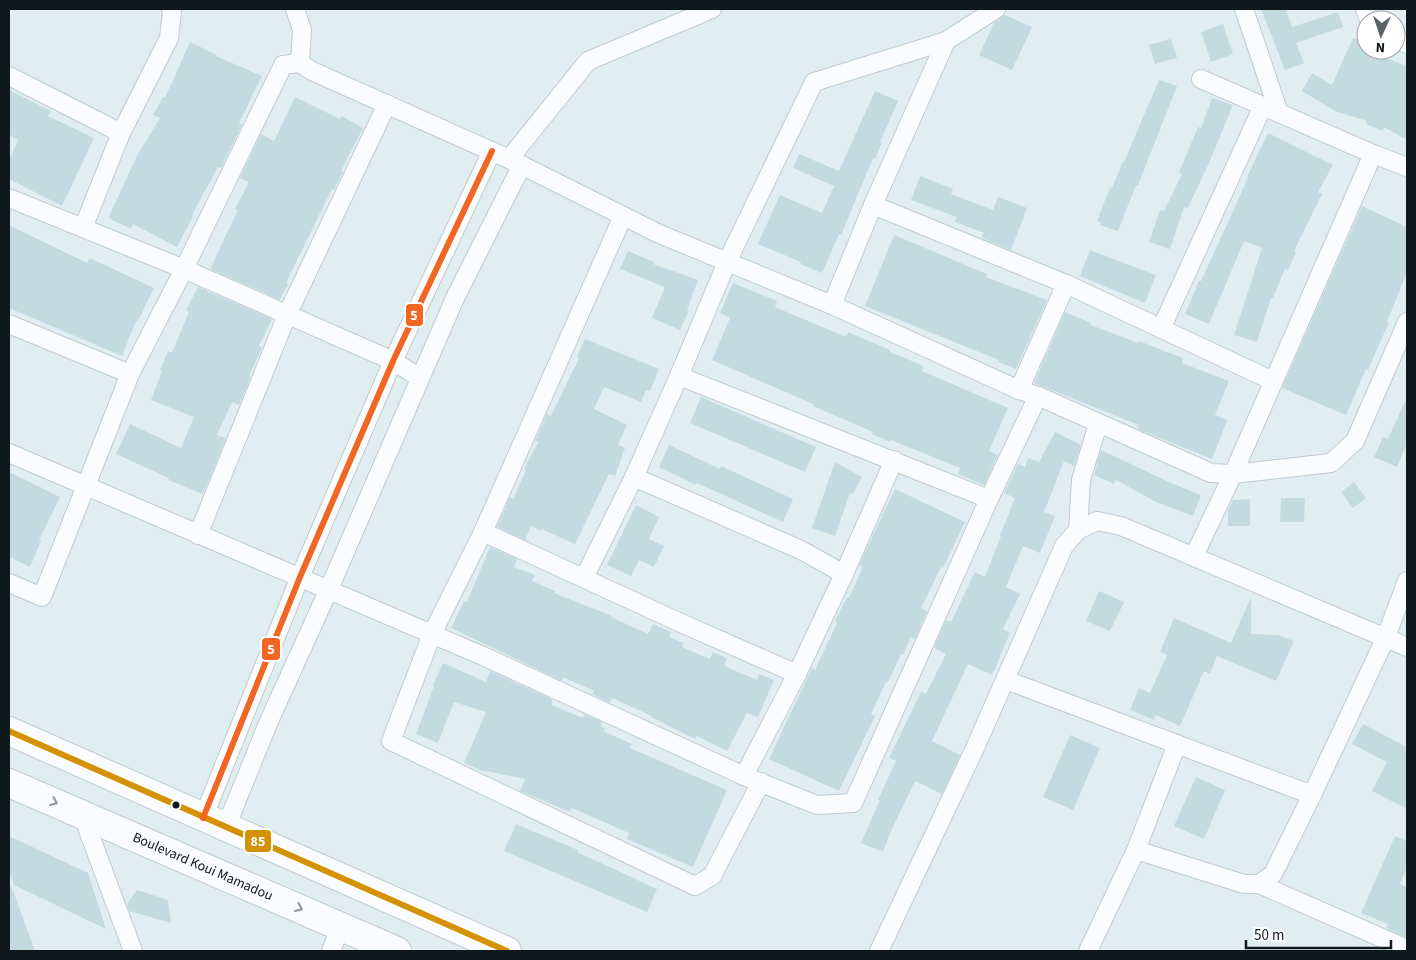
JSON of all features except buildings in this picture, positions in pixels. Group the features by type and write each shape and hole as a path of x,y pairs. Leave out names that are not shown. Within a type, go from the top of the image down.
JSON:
{"main road":[{"path":"9,731 507,951"},
{"name":"Boulevard Koui Mamadou","path":"9,783 397,951"}],"street":[{"path":"83,228 121,133 169,38 171,9"},
{"path":"295,9 302,30 300,63"},
{"path":"214,822 269,721 329,590 516,162 588,61 712,9"},
{"path":"584,578 634,477 680,376 728,262 814,82 946,41 996,9"},
{"path":"1161,329 1271,109 1244,9"},
{"path":"832,305 873,205 946,41"},
{"path":"9,583 42,597 130,374 184,269 283,65 300,63 312,71 516,162 657,233 832,305 1019,390 1038,396 1211,473 1233,474 1331,463 1354,441 1407,322"},
{"path":"9,76 121,133"},
{"path":"1201,79 1407,167"},
{"path":"198,535 287,315 387,104"},
{"path":"214,822 300,577 392,362 492,152"},
{"path":"1194,556 1233,474 1373,154"},
{"path":"9,198 184,269 392,362 420,378"},
{"path":"873,205 1066,284 1273,382"},
{"path":"623,216 483,532 432,634 391,741 695,886 712,876 797,674 844,574 894,460"},
{"path":"1019,390 1066,284"},
{"path":"9,324 130,374"},
{"path":"680,376 989,499"},
{"path":"9,453 432,634 753,779 816,805 853,804 989,499 1038,396"},
{"path":"1078,530 1081,480 1098,424"},
{"path":"634,477 801,550 844,574"},
{"path":"879,951 976,748 1064,546 1078,530 1097,521 1120,526 1407,647"},
{"path":"483,532 797,674"},
{"path":"1259,884 1273,874 1312,795 1386,637 1407,581"},
{"path":"1006,680 1312,795"},
{"path":"1088,951 1136,850 1177,744"},
{"path":"82,814 133,951"},
{"path":"1136,850 1244,884 1259,884 1407,949"},
{"path":"331,951 341,926"}],"transit line":[{"name":"5","path":"203,818 300,577 393,361 492,151"},
{"name":"85","path":"9,731 507,951"}]}
